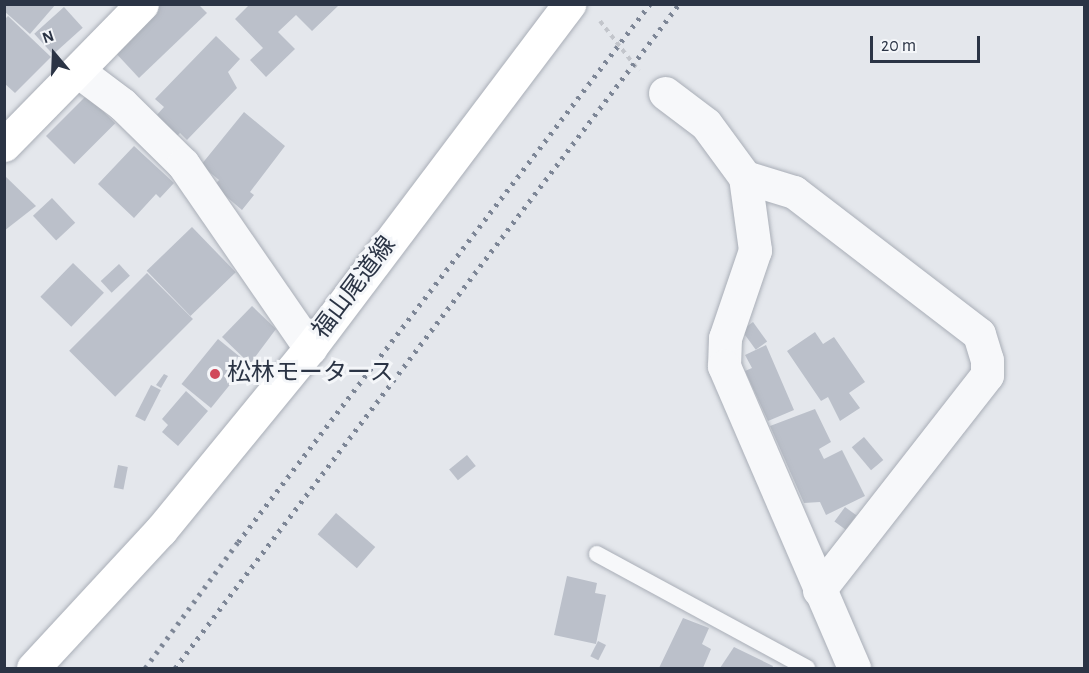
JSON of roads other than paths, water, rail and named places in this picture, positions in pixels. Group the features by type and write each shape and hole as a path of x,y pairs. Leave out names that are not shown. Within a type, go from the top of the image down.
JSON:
{"main road":[{"path":"4,145 142,4"},
{"name":"福山尾道線","path":"33,669 161,530 583,10"}],"street":[{"path":"78,71 122,104 183,164 310,348"},
{"path":"665,93 706,124 745,177 755,250 724,338 724,366 854,669"},
{"path":"745,177 794,192 979,334 987,360 987,375 819,590"}],"lane":[{"path":"597,554 807,669"}],"railway":[{"path":"145,668 238,542 650,4"},
{"path":"175,668 679,4"}],"place":[{"name":"松林モータース","path":"215,374"}]}
